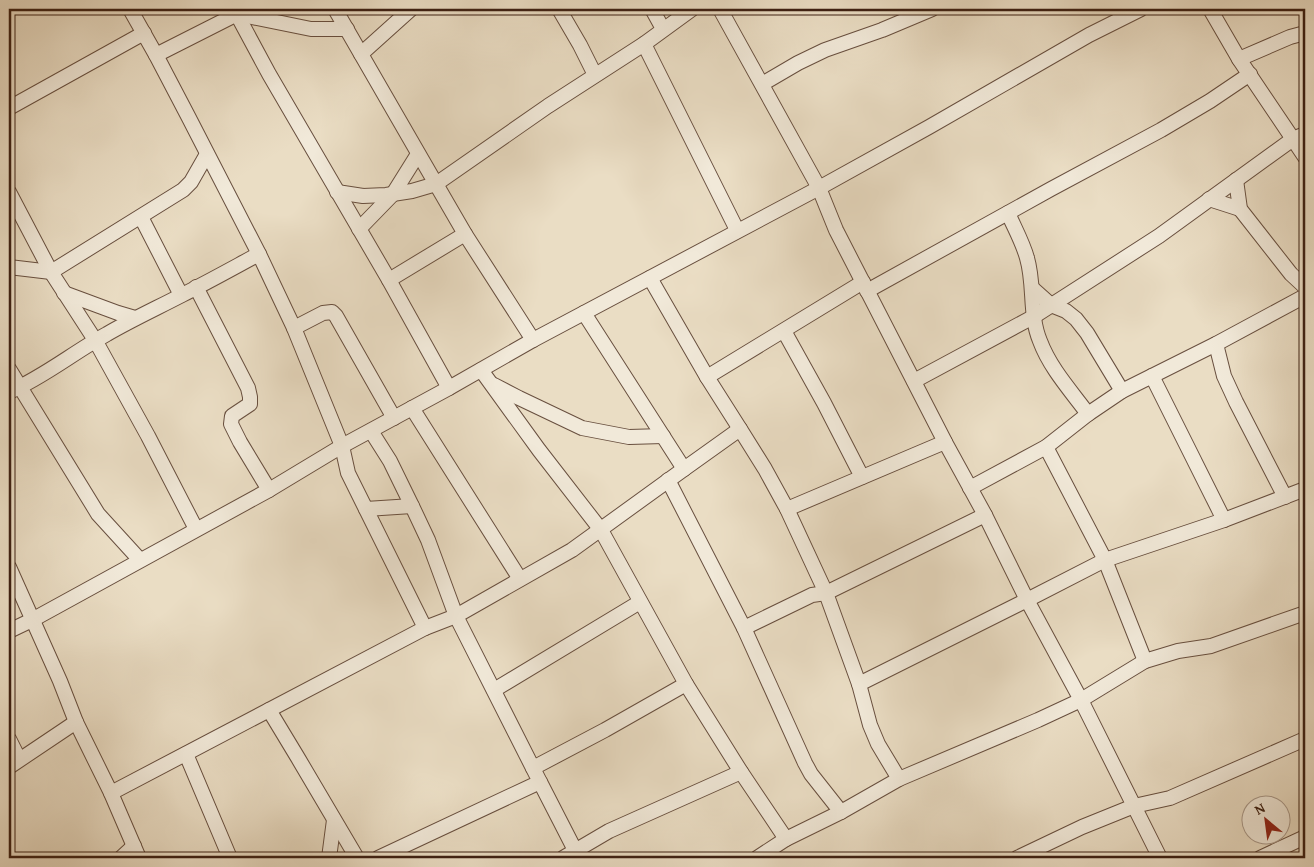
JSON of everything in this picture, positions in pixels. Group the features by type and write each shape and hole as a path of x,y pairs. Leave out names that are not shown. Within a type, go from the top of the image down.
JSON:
{"street":[{"path":"130,9 156,55 259,254 294,328 342,446 348,473 425,628"},
{"path":"335,9 465,234 532,340"},
{"path":"361,54 411,9"},
{"path":"559,9 595,75"},
{"path":"652,9 664,29"},
{"path":"338,192 363,196 393,194 436,184 595,75 644,44 692,9"},
{"path":"720,9 819,188 836,230 865,287 1027,600 1081,700 1160,858"},
{"path":"762,84 825,50 882,30 932,9"},
{"path":"9,631 269,490 342,446 532,340 819,188 1089,36 1141,9"},
{"path":"1210,9 1250,74 1299,137 1305,157"},
{"path":"156,55 235,11 311,29 347,29"},
{"path":"235,11 269,74 389,280 449,388"},
{"path":"9,108 144,33"},
{"path":"1240,59 1305,33"},
{"path":"644,44 737,230"},
{"path":"707,377 784,331 1161,130 1210,101 1250,74"},
{"path":"914,381 1033,317 1159,236 1299,137"},
{"path":"9,267 51,272 183,190 191,182 207,154"},
{"path":"359,229 393,194 418,154"},
{"path":"1236,180 1240,209 1291,274 1305,287"},
{"path":"9,192 51,272 95,340 196,529"},
{"path":"1209,199 1240,209"},
{"path":"1008,213 1027,258 1032,288 1033,317 1039,340 1057,373 1088,414"},
{"path":"142,217 181,296"},
{"path":"389,280 465,234"},
{"path":"14,389 53,368 95,340 259,254"},
{"path":"650,278 707,377 765,469 787,508 826,593 859,684 872,731 899,779"},
{"path":"196,287 248,388 250,404 232,416 231,424 244,450 269,490"},
{"path":"1032,288 1051,305 1066,311 1076,319 1087,333 1122,391"},
{"path":"64,293 135,318"},
{"path":"970,488 1046,446 1122,391 1216,344 1305,296"},
{"path":"294,328 323,313 332,312 394,418"},
{"path":"584,313 684,469"},
{"path":"784,331 862,477"},
{"path":"1216,344 1224,376 1285,497"},
{"path":"9,369 14,389 98,514 140,560"},
{"path":"481,370 600,530 686,684 786,839"},
{"path":"1152,376 1224,520"},
{"path":"490,383 582,428 629,437 663,436"},
{"path":"412,408 520,579"},
{"path":"111,793 425,628 456,616 572,550 740,429"},
{"path":"371,431 390,460 428,540 456,616 577,854"},
{"path":"787,508 945,442"},
{"path":"1046,446 1104,560 1145,661"},
{"path":"668,480 744,628 805,763 811,774 840,812"},
{"path":"859,684 1104,560 1224,520 1305,489"},
{"path":"366,510 412,506"},
{"path":"744,628 812,595 826,593 984,515"},
{"path":"9,569 60,681 76,722 111,793 137,852 122,858"},
{"path":"494,690 640,602"},
{"path":"757,858 786,839 899,779 1081,700 1145,661 1178,651 1211,646 1305,613"},
{"path":"533,768 686,684"},
{"path":"269,710 357,858"},
{"path":"9,739 14,763 76,722"},
{"path":"1017,858 1082,827 1134,806 1170,798 1305,739"},
{"path":"186,754 230,858"},
{"path":"563,858 577,854 609,831 741,772"},
{"path":"378,858 540,782"},
{"path":"329,858 334,820"},
{"path":"1260,858 1305,837"}]}
